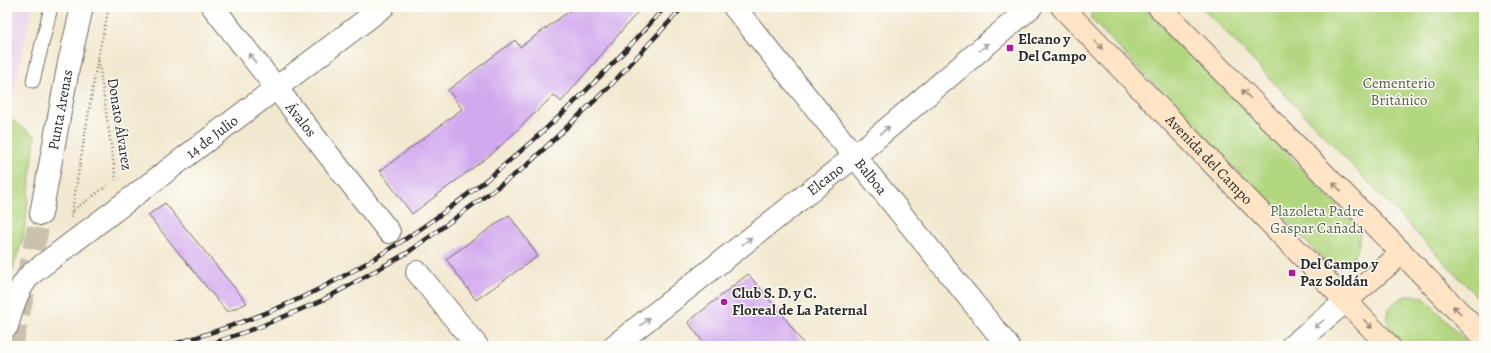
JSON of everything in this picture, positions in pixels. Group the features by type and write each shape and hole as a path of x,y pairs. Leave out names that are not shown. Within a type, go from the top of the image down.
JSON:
{"main road":[{"name":"Avenida del Campo","path":"1062,7 1077,15 1389,346"},
{"path":"1160,7 1402,252 1484,338"},
{"path":"1346,301 1402,252"}],"street":[{"name":"Punta Arenas","path":"41,214 69,64 82,7"},
{"name":"Ávalos","path":"213,7 389,232"},
{"name":"14 de Julio","path":"7,326 16,296 22,284 41,266 383,7"},
{"name":"Balboa","path":"734,7 1008,346"},
{"name":"Elcano","path":"614,346 855,156 1031,7"},
{"path":"417,272 477,346"},
{"path":"1292,346 1346,301"}],"lane":[{"path":"33,81 51,7"}],"path":[{"path":"71,243 72,211 98,57 109,7"},
{"name":"Donato Álvarez","path":"72,211 117,179 98,57"}],"shaded area":[{"path":"7,7 32,7 10,110 7,108"}],"green space":[{"name":"Plazoleta Padre Gaspar Cañada","path":"1092,7 1144,7 1360,229 1357,252 1354,257 1344,263 1327,263 1091,19"},
{"name":"Cementerio Británico","path":"1201,7 1484,7 1484,304 1221,27"},
{"path":"7,117 35,136 24,235 7,286"},
{"path":"1413,295 1424,298 1470,346 1407,346 1391,330 1387,317 1391,306 1395,302 1406,296"}],"building":[{"path":"575,7 642,7 561,102 554,95 494,152 412,214 380,171 462,109 448,90 515,40 520,47"},
{"path":"7,76 12,78 7,95"},
{"path":"165,203 247,303 227,312 148,215"},
{"path":"509,215 538,256 476,300 446,259"},
{"path":"748,274 785,318 805,346 706,346 688,322"}],"tunnel":[{"path":"12,346 41,214"}],"railway":[{"path":"167,346 244,321 301,298 368,262 415,232 461,200 548,127 588,88 665,7"},
{"path":"205,346 259,327 323,300 407,253 525,167 610,86 683,7"}],"place":[{"name":"Elcano y Del Campo","path":"1010,48"},
{"name":"Del Campo y Paz Soldán","path":"1292,273"},
{"name":"Club S. D. y C. Floreal de La Paternal","path":"724,302"}]}
